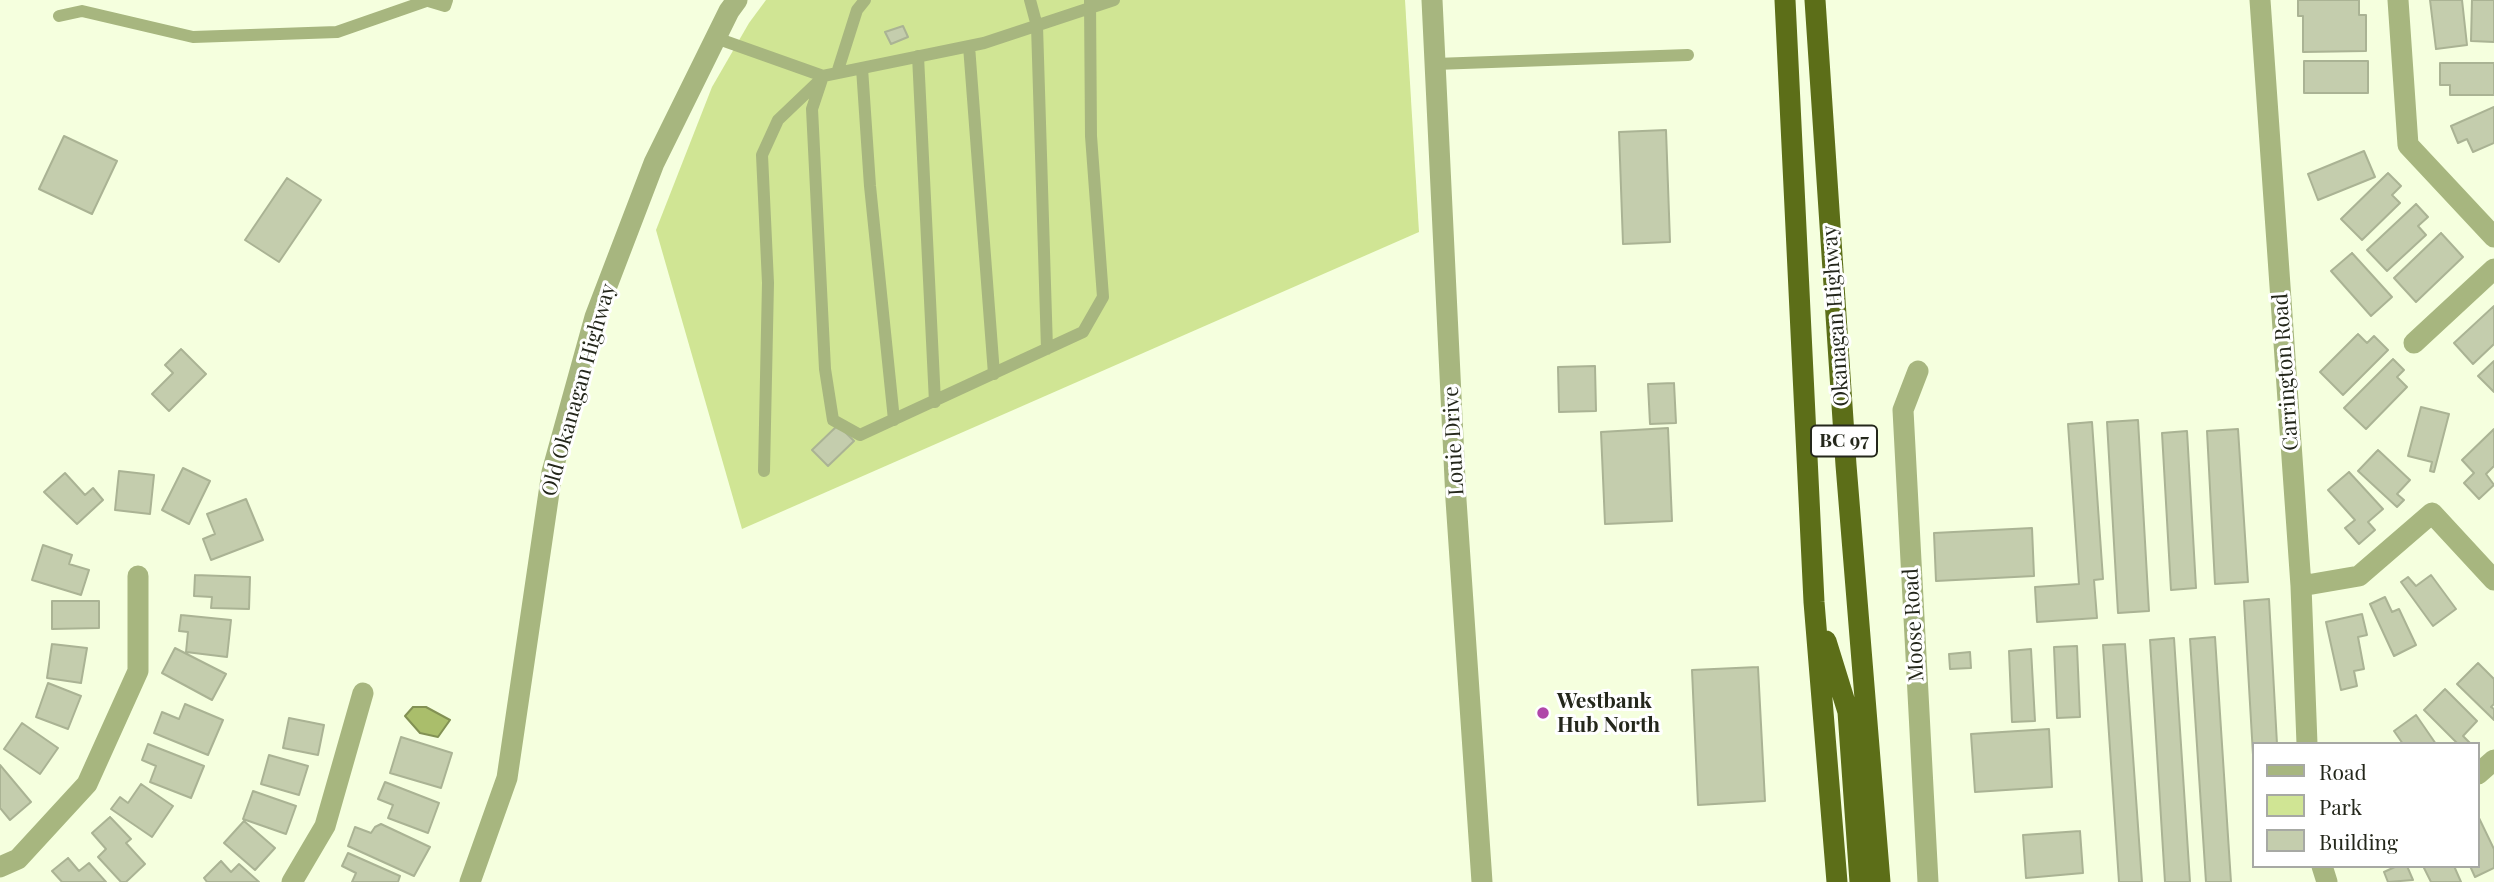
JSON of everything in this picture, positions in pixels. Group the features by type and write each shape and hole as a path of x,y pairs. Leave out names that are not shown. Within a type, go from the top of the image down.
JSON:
{"highway":[{"name":"Okanagan Highway","path":"1785,0 1814,602 1837,882"},
{"name":"Okanagan Highway","path":"1815,0 1846,465 1880,882"},
{"path":"1814,602 1848,712 1860,882"}],"street":[{"name":"Old Okanagan Highway","path":"470,882 507,778 552,472 595,317 654,163 737,0"},
{"name":"Louie Drive","path":"1432,0 1456,500 1482,882"},
{"name":"Carrington Road","path":"2260,0 2301,586 2307,742"},
{"path":"2398,0 2408,145 2494,237"},
{"path":"2414,343 2494,270"},
{"name":"Moose Road","path":"1918,371 1903,410 1928,882"},
{"path":"2301,586 2359,576 2431,513 2494,580"},
{"path":"0,867 18,859 87,784 138,671 138,576"},
{"path":"292,882 325,826 363,693"},
{"path":"2480,772 2494,760"}],"lane":[{"path":"59,16 82,11 193,37 337,32 426,0 445,6 447,0"},
{"path":"865,0 857,10 830,75 812,109 825,369 833,420 860,435 1083,332 1102,297 1091,136 1091,4"},
{"path":"1030,0 1037,26 1047,349"},
{"path":"764,471 768,283 762,155 778,120 830,75 969,46 1037,26 1091,4 1114,0"},
{"path":"716,38 830,75"},
{"path":"969,46 994,374"},
{"path":"1436,64 1688,55"},
{"path":"918,56 935,402"},
{"path":"862,68 870,186 894,420"}],"green space":[{"path":"766,0 1405,0 1419,232 742,529 656,230 712,87 749,23"}],"shaded area":[{"path":"413,707 426,707 450,720 438,737 420,733 405,716"}],"building":[{"path":"2298,0 2359,0 2359,15 2366,15 2366,51 2303,52 2303,16 2298,16"},
{"path":"2430,0 2462,0 2467,45 2436,49"},
{"path":"2472,0 2494,0 2494,42 2471,41"},
{"path":"903,26 908,37 891,44 885,32"},
{"path":"2304,61 2368,61 2368,93 2304,93"},
{"path":"2440,63 2494,63 2494,95 2450,95 2450,85 2440,85"},
{"path":"2494,107 2494,143 2473,152 2467,139 2458,143 2451,126"},
{"path":"1666,130 1670,242 1623,244 1619,132"},
{"path":"64,136 117,161 92,214 39,189"},
{"path":"2364,151 2375,177 2318,200 2308,174"},
{"path":"2388,173 2401,186 2392,195 2400,203 2362,240 2341,219"},
{"path":"287,178 321,200 279,262 245,240"},
{"path":"2416,204 2428,217 2418,226 2426,235 2387,271 2367,250"},
{"path":"2441,233 2463,257 2416,302 2394,278"},
{"path":"2352,253 2392,297 2371,316 2331,271"},
{"path":"2494,306 2494,344 2473,364 2454,343"},
{"path":"2358,334 2367,343 2374,336 2388,350 2343,395 2320,372"},
{"path":"181,349 206,374 169,411 152,394 173,373 165,365"},
{"path":"2393,359 2404,370 2397,377 2407,387 2366,429 2344,408"},
{"path":"2494,361 2494,392 2478,376"},
{"path":"1595,366 1596,411 1559,412 1558,367"},
{"path":"1674,383 1676,423 1650,424 1648,384"},
{"path":"2421,407 2449,414 2434,472 2430,471 2432,462 2408,456"},
{"path":"2138,420 2149,611 2118,613 2107,422"},
{"path":"2092,422 2103,579 2094,580 2097,618 2037,622 2035,587 2079,584 2068,424"},
{"path":"838,425 854,441 828,466 812,450"},
{"path":"1668,428 1672,521 1605,524 1601,432"},
{"path":"2238,429 2248,582 2215,584 2207,431"},
{"path":"2494,429 2494,466 2486,474 2494,485 2479,499 2464,483 2474,473 2462,460"},
{"path":"2187,431 2196,588 2171,590 2162,433"},
{"path":"2378,450 2410,480 2397,494 2404,500 2397,507 2358,471"},
{"path":"183,468 210,481 189,524 162,510"},
{"path":"119,471 154,475 150,514 115,510"},
{"path":"2349,472 2383,509 2368,522 2375,530 2359,544 2345,528 2355,520 2328,490"},
{"path":"65,473 85,495 93,488 103,500 77,524 44,492"},
{"path":"246,499 263,540 211,560 203,539 215,534 207,514"},
{"path":"2032,528 2034,576 1936,581 1934,533"},
{"path":"43,545 72,555 69,564 89,570 81,595 32,580"},
{"path":"195,575 250,577 249,609 211,608 212,597 194,596"},
{"path":"2431,575 2456,609 2433,626 2401,582 2408,577 2416,586"},
{"path":"2385,597 2392,612 2399,609 2416,645 2394,656 2370,604"},
{"path":"2269,599 2277,742 2252,742 2244,601"},
{"path":"52,601 99,601 99,628 52,629"},
{"path":"2362,614 2367,635 2358,637 2364,669 2354,671 2357,686 2341,690 2326,622"},
{"path":"181,615 231,620 227,657 186,652 188,632 179,631"},
{"path":"2215,637 2231,882 2206,882 2190,639"},
{"path":"2174,638 2190,882 2165,882 2150,640"},
{"path":"52,644 87,648 81,683 47,678"},
{"path":"2125,644 2142,882 2119,882 2103,645"},
{"path":"2077,646 2080,717 2057,718 2054,647"},
{"path":"175,648 226,674 212,700 162,673"},
{"path":"2031,649 2035,721 2012,722 2009,651"},
{"path":"1970,652 1971,668 1950,669 1949,654"},
{"path":"2478,663 2494,679 2494,704 2491,707 2494,709 2494,720 2457,684"},
{"path":"1758,667 1765,801 1698,805 1692,670"},
{"path":"48,683 81,696 68,729 36,717"},
{"path":"2445,689 2477,721 2463,736 2469,742 2456,742 2424,710"},
{"path":"185,704 223,720 208,755 154,733 162,712 179,719"},
{"path":"2416,715 2435,742 2402,742 2394,731"},
{"path":"289,718 324,725 318,755 283,748"},
{"path":"22,723 58,748 40,774 4,749"},
{"path":"2049,729 2052,787 1975,792 1971,734"},
{"path":"401,737 452,753 441,788 390,773"},
{"path":"148,744 204,766 191,798 150,782 156,766 142,760"},
{"path":"269,755 308,766 299,795 261,784"},
{"path":"0,765 31,802 10,820 0,808"},
{"path":"385,782 439,803 428,833 388,818 393,805 378,799"},
{"path":"141,784 173,806 152,837 111,809 120,797 128,803"},
{"path":"253,791 296,806 286,834 243,819"},
{"path":"110,817 131,839 126,843 145,864 126,882 121,882 98,857 106,849 92,833"},
{"path":"2480,820 2494,849 2494,868 2475,877 2471,868 2480,868"},
{"path":"244,821 275,848 255,870 224,843"},
{"path":"381,824 430,847 414,876 348,846 355,827 371,833"},
{"path":"2080,831 2083,873 2026,878 2023,835"},
{"path":"348,853 400,876 398,882 352,882 356,873 342,866"},
{"path":"68,858 79,871 89,863 106,882 62,882 52,871"},
{"path":"221,861 231,872 239,864 259,882 207,882 204,878"},
{"path":"2393,868 2408,868 2413,880 2388,882 2384,872"},
{"path":"2424,868 2455,868 2461,882 2431,882"}],"place":[{"name":"Westbank Hub North","path":"1543,713"}]}
